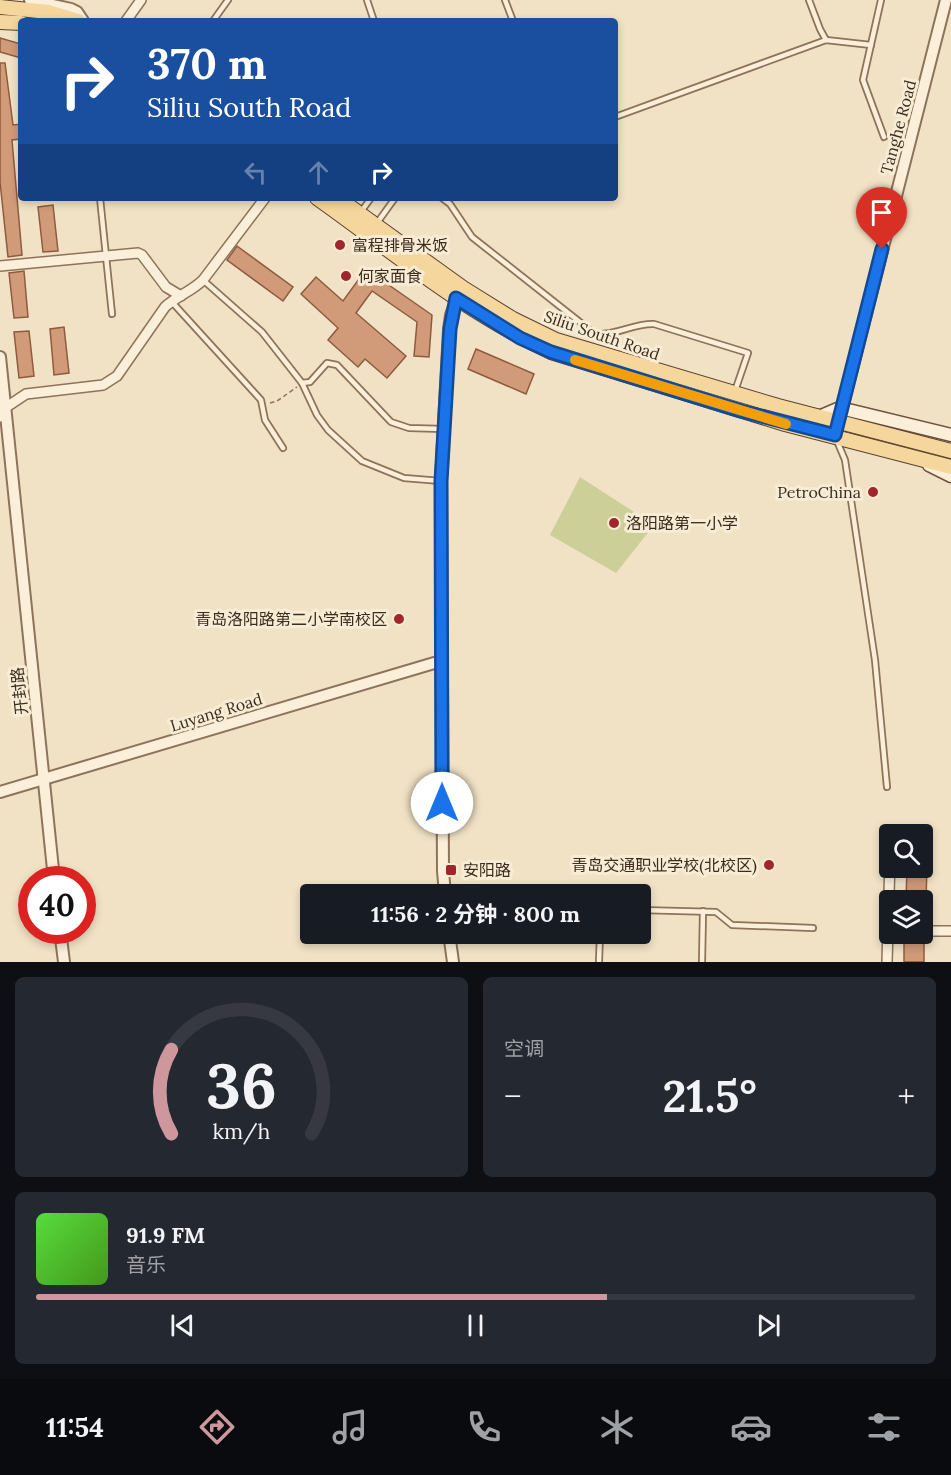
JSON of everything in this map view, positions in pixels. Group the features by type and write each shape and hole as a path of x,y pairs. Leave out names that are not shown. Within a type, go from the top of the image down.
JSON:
{"main road":[{"path":"0,7 33,10 66,18"},
{"path":"0,22 18,23"},
{"name":"Siliu South Road","path":"323,201 372,230 520,338 551,352 741,411 951,467"},
{"name":"Siliu South Road","path":"341,201 356,219"},
{"name":"Siliu South Road","path":"460,293 556,340 735,394 819,417 839,414 951,435"},
{"name":"Siliu South Road","path":"839,414 951,450"},
{"name":"Siliu South Road","path":"920,460 951,476"}],"street":[{"path":"30,0 71,9 81,18"},
{"path":"128,18 141,0"},
{"name":"Tanghe Road","path":"835,435 946,0"},
{"path":"2,412 26,394 103,385 117,376 171,301 195,288 263,201"},
{"path":"0,266 142,255 166,287 181,296"},
{"path":"444,884 441,481 450,329 460,293"},
{"name":"开封路","path":"0,357 2,412 53,866"},
{"name":"Luyang Road","path":"0,792 441,661"},
{"path":"933,931 951,931"},
{"path":"62,944 64,962"},
{"path":"451,944 453,962"},
{"path":"887,962 888,944"}],"lane":[{"path":"215,18 228,0"},
{"path":"367,0 373,18"},
{"path":"505,0 512,18"},
{"path":"809,0 819,29 826,40"},
{"path":"881,0 863,80 884,137"},
{"path":"618,116 826,40 871,45"},
{"path":"100,201 112,314"},
{"path":"356,219 369,201"},
{"path":"372,230 393,201"},
{"path":"446,201 472,237 595,334 603,335 645,324 654,324 748,353 735,394"},
{"path":"203,279 262,332 302,383 317,415 328,430 363,461 404,478 441,481"},
{"path":"171,301 261,400 267,425 283,448"},
{"path":"302,383 310,382 327,363 337,365 391,422 410,428 444,429"},
{"path":"835,435 845,460 875,660 887,787"},
{"path":"651,909 716,912 732,925 813,928"},
{"path":"702,962 703,911"},
{"path":"599,962 600,944"}],"path":[{"path":"261,400 269,403 277,401 302,383"}],"green space":[{"path":"580,477 654,525 616,573 550,535"}],"building":[{"path":"0,38 18,43 18,57 0,52"},
{"path":"0,63 5,63 13,125 18,124 18,139 12,140 22,255 8,257 0,182"},
{"path":"53,205 58,251 43,252 38,207"},
{"path":"237,246 293,287 283,301 227,260"},
{"path":"24,271 28,317 14,318 9,273"},
{"path":"364,272 371,277 373,274 432,315 429,357 414,356 417,322 372,291 356,313 406,356 387,378 365,359 358,367 328,340 338,328 301,294 316,277 343,301"},
{"path":"64,327 69,373 54,375 50,329"},
{"path":"29,331 34,376 19,378 14,332"},
{"path":"476,349 534,374 526,394 468,369"},
{"path":"907,878 927,878 926,890 906,890"},
{"path":"904,944 924,944 924,962 904,962"}],"slow traffic":[{"path":"575,360 786,424"}],"place":[{"name":"富程排骨米饭","path":"340,245"},
{"name":"何家面食","path":"346,276"},
{"name":"PetroChina","path":"873,492"},
{"name":"洛阳路第一小学","path":"614,523"},
{"name":"青岛洛阳路第二小学南校区","path":"399,619"},
{"name":"青岛交通职业学校(北校区)","path":"769,865"},
{"name":"安阳路","path":"451,870"}],"route":[{"path":"442,803 441,481 451,315 456,298 520,338 551,352 785,424 835,435 882,249"}]}
